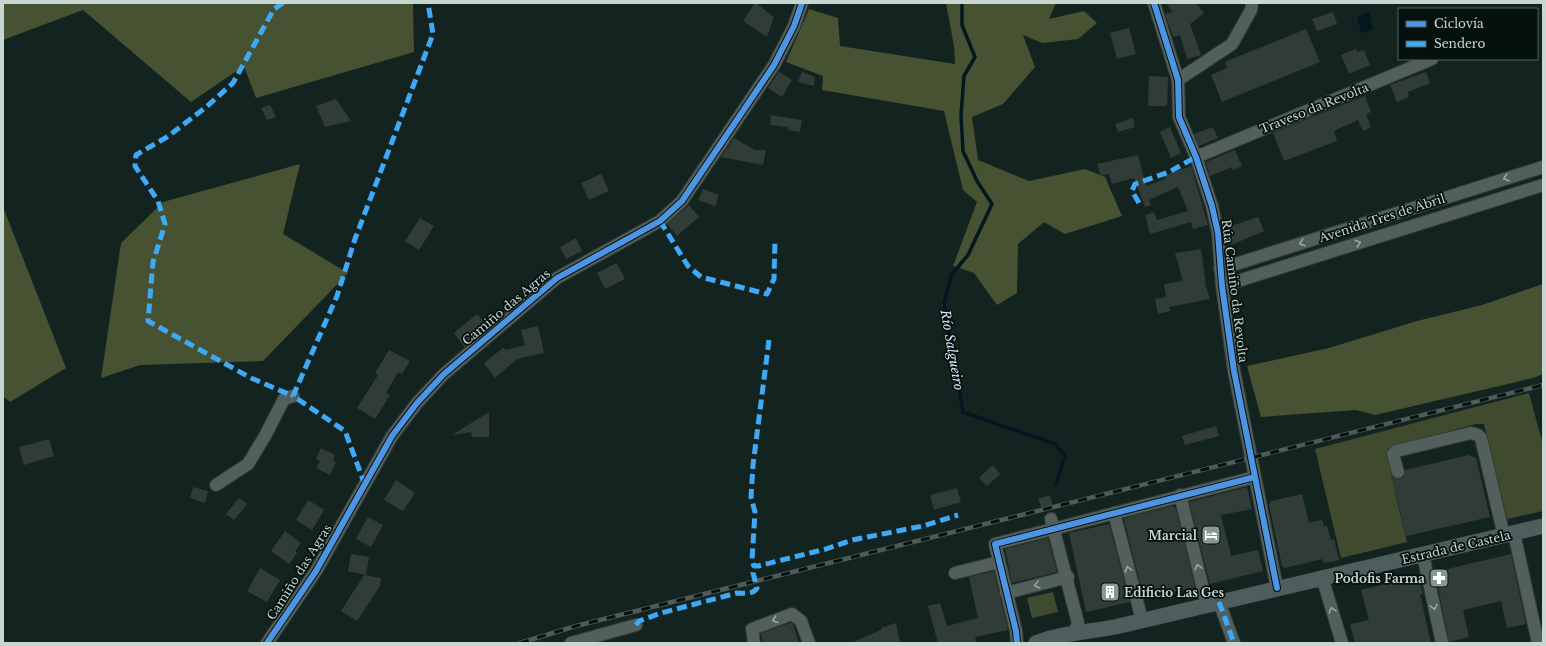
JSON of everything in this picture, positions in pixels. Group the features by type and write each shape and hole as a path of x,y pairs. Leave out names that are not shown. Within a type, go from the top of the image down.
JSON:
{"main road":[{"name":"Estrada de Castela","path":"1036,643 1076,636 1543,526"}],"street":[{"name":"Camiño das Agras","path":"267,643 316,571 392,436 417,403 444,374 557,278 660,221 682,200 774,65 794,26 802,3"},
{"name":"Rúa Camiño da Revolta","path":"1154,3 1178,80 1179,117 1196,156 1212,206 1218,233 1220,269 1234,371 1277,588"},
{"path":"1178,80 1232,44 1251,10 1252,3"},
{"name":"Traveso da Revolta","path":"1196,156 1430,60"},
{"name":"Avenida Tres de Abril","path":"1220,269 1543,167"},
{"name":"Avenida Tres de Abril","path":"1222,286 1543,185"},
{"path":"216,485 248,464 265,436 284,399 292,396"},
{"path":"1398,472 1394,454 1396,451 1471,433 1482,438 1538,643"},
{"path":"1017,643 995,544 1056,525 1114,513 1255,477"},
{"path":"1180,495 1213,603 1234,643"},
{"path":"1114,513 1142,620"},
{"path":"1056,525 1078,623 1076,636"},
{"path":"1056,525 1076,636"},
{"path":"1422,555 1442,643"},
{"path":"955,573 999,562"},
{"path":"1322,577 1342,643"},
{"path":"1006,593 1068,578"},
{"path":"754,643 752,629 792,614 801,621 809,643"},
{"path":"571,643 636,625"}],"green space":[{"path":"3,3 413,3 414,52 256,98 244,66 191,102 83,10 3,40"},
{"path":"946,3 1056,3 1049,19 1084,11 1097,23 1078,39 1042,43 1023,35 1035,67 1003,104 972,117 978,160 1029,181 1085,169 1105,177 1122,216 1065,234 1044,222 1018,244 1017,293 997,305 974,273 953,266 977,202 963,190 944,111 822,90 823,76 786,62 809,9 838,18 840,46 955,64 954,46"},
{"path":"300,164 283,234 348,273 263,361 140,365 101,378 121,243 163,202"},
{"path":"3,207 66,368 10,402 3,396"},
{"path":"1543,284 1543,374 1533,378 1375,415 1356,410 1261,417 1247,366 1329,348 1417,321 1482,305"},
{"path":"1529,393 1543,445 1543,511 1507,519 1484,424 1476,424 1391,447 1390,466 1392,479 1407,542 1341,558 1315,449"},
{"path":"1053,592 1058,612 1032,618 1027,598"}],"water":[{"path":"1369,12 1373,30 1361,33 1357,16"}],"building":[{"path":"755,3 774,17 767,37 743,21"},
{"path":"1166,3 1196,3 1204,13 1190,24 1201,55 1187,59 1180,35 1173,37 1165,14 1173,12"},
{"path":"1333,12 1337,24 1317,31 1312,19"},
{"path":"1129,28 1136,54 1117,59 1110,33"},
{"path":"1306,29 1320,62 1222,102 1211,75 1227,68 1225,62"},
{"path":"1356,49 1357,52 1364,50 1370,65 1349,74 1341,55"},
{"path":"779,72 792,80 782,97 768,88"},
{"path":"802,72 815,77 814,86 798,82"},
{"path":"1426,72 1430,83 1408,92 1409,97 1397,102 1390,85"},
{"path":"1149,76 1168,77 1167,106 1148,106"},
{"path":"1365,96 1371,112 1366,114 1371,127 1363,131 1358,120 1334,131 1337,141 1284,161 1273,133"},
{"path":"336,99 351,121 325,127 316,106"},
{"path":"270,105 276,117 267,120 261,108"},
{"path":"771,115 802,120 800,132 788,130 788,127 770,125"},
{"path":"1133,118 1135,127 1118,132 1115,124"},
{"path":"1170,127 1181,153 1171,158 1160,132"},
{"path":"1213,127 1218,138 1199,146 1194,134"},
{"path":"734,138 755,150 766,150 763,165 721,157"},
{"path":"1235,150 1242,166 1233,170 1232,167 1210,176 1206,162"},
{"path":"1138,155 1146,186 1165,179 1164,176 1191,166 1208,225 1193,229 1191,222 1150,234 1145,215 1154,212 1157,220 1188,211 1178,187 1149,200 1151,205 1145,207 1134,178 1112,184 1109,174 1101,176 1097,164"},
{"path":"601,174 609,191 589,200 581,183"},
{"path":"703,189 719,195 715,206 698,200"},
{"path":"689,205 699,217 677,236 667,224"},
{"path":"1258,217 1264,231 1231,245 1225,228"},
{"path":"420,218 434,226 419,250 405,241"},
{"path":"576,238 582,251 566,259 560,247"},
{"path":"1201,249 1206,287 1210,299 1169,307 1170,311 1158,314 1155,299 1166,297 1164,284 1183,281 1175,253"},
{"path":"617,263 625,279 605,289 597,273"},
{"path":"477,314 488,327 464,347 454,333"},
{"path":"538,326 544,353 517,359 495,378 484,363 503,348 506,350 525,345 521,330"},
{"path":"389,350 410,361 402,374 398,372 386,393 390,395 375,419 357,408 378,375 375,373"},
{"path":"489,412 489,437 472,437 471,432 452,435"},
{"path":"1216,426 1219,436 1185,445 1182,436"},
{"path":"49,439 54,456 24,465 19,447"},
{"path":"321,448 335,455 333,460 336,462 330,475 316,468 320,461 316,459"},
{"path":"1469,455 1476,458 1490,517 1406,536 1391,475 1396,479 1400,479 1404,477 1405,470"},
{"path":"993,465 1000,474 987,486 979,478"},
{"path":"396,480 415,493 403,511 384,500"},
{"path":"193,487 208,491 205,503 190,498"},
{"path":"1247,487 1252,509 1221,515 1231,556 1258,550 1263,571 1210,584 1189,502"},
{"path":"957,488 961,502 934,510 930,495"},
{"path":"1302,494 1309,523 1322,520 1324,526 1327,526 1331,540 1334,539 1339,560 1324,563 1322,559 1285,568 1282,566 1269,505 1271,501"},
{"path":"239,498 247,504 234,520 226,514"},
{"path":"308,500 324,510 312,530 296,520"},
{"path":"1172,506 1176,509 1195,587 1144,599 1124,520 1125,518"},
{"path":"368,517 383,525 371,547 356,539"},
{"path":"1109,524 1130,602 1086,612 1069,533"},
{"path":"285,531 301,543 295,551 297,553 289,564 271,551"},
{"path":"1048,538 1057,572 1012,583 1005,549"},
{"path":"351,554 369,557 366,575 348,571"},
{"path":"1511,554 1526,624 1507,628 1501,601 1463,610 1469,637 1449,642 1435,572"},
{"path":"260,568 280,580 267,602 247,591"},
{"path":"994,571 1008,630 975,637 977,643 938,643 928,606 940,603 947,626 978,618 969,577"},
{"path":"364,575 381,578 380,586 357,621 341,611"},
{"path":"1418,576 1423,594 1420,594 1431,643 1355,643 1350,624 1369,620 1361,590"},
{"path":"790,623 793,624 799,643 763,643 761,633"},
{"path":"896,623 900,643 851,643 881,630 881,628"}],"waterway":[{"name":"Río Salgueiro","path":"962,3 962,25 975,57 964,76 961,115 963,151 977,181 992,204 968,255 952,274 944,303 963,412 1055,444 1065,456 1056,484"}],"tunnel":[{"path":"1044,497 1051,519"}],"railway":[{"path":"520,643 576,626 1543,385"}],"marked path":[{"path":"283,3 274,9 233,83 205,108 167,137 136,155 135,166 158,201 165,224 153,262 148,321 251,378 293,396"},
{"path":"365,485 345,431 293,396 337,296 355,239 433,34 428,3"},
{"path":"1139,203 1132,191 1135,184 1169,172 1196,157"},
{"path":"660,221 688,266 701,277 767,294 774,279 775,239"},
{"path":"769,340 753,465 751,497 755,512 752,560 754,566 826,549 852,540 923,526 958,515"},
{"path":"636,625 639,621 661,613 737,593 753,592 757,588 753,573 754,566"},
{"path":"1219,602 1234,643"}],"cycle path":[{"path":"267,643 316,571 392,436 417,403 444,374 557,278 660,221 682,201 774,65 794,26 802,3"},
{"path":"1154,3 1178,80 1179,117 1196,157 1212,206 1218,233 1222,286 1234,371 1277,588"},
{"path":"1017,643 1016,631 995,544 1255,477"}],"place":[{"name":"Marcial","path":"1211,535"},
{"name":"Podofis Farma","path":"1439,578"},
{"name":"Edificio Las Ges","path":"1110,592"}]}
